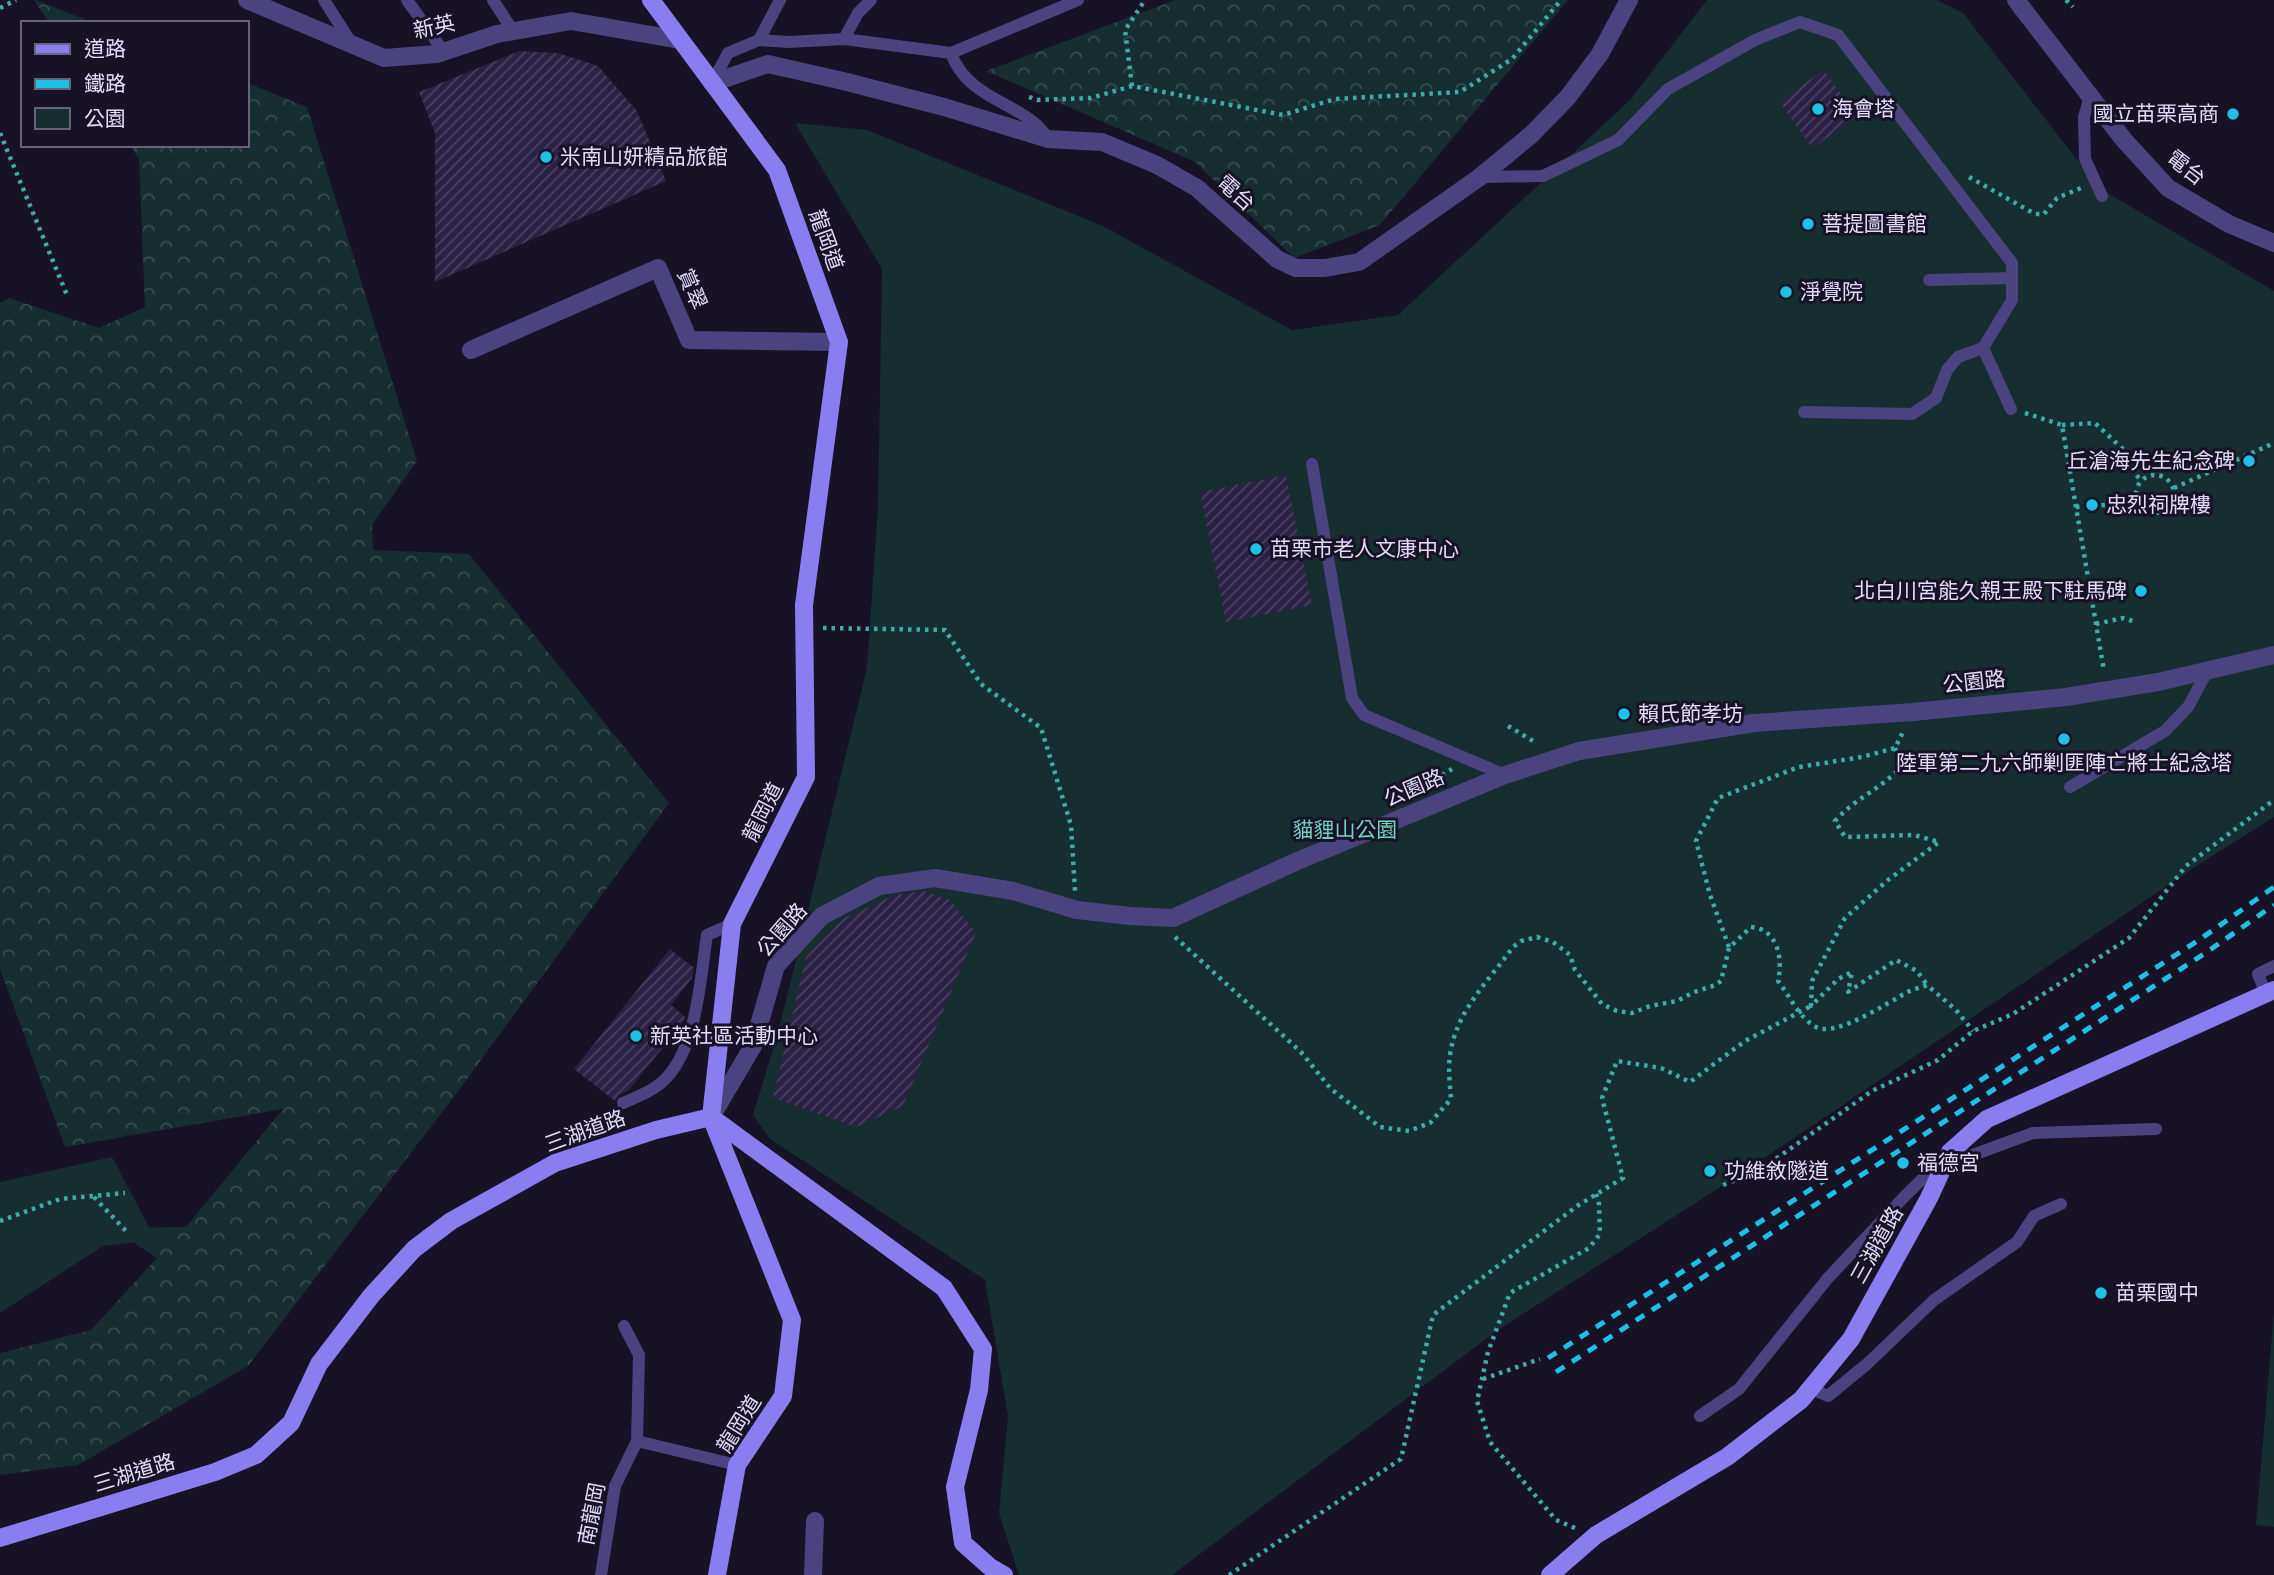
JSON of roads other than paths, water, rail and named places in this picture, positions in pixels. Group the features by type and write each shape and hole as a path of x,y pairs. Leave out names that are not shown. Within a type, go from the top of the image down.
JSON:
{"street":[{"name":"新英","path":"247,0 384,58 444,52 497,34 571,21 680,40"},
{"name":"龍岡道","path":"650,0 777,170 839,342 804,605 806,777 732,924 711,1117 792,1320 783,1396 737,1465 717,1575"},
{"name":"電台","path":"712,83 768,64 843,80 944,107 1048,139 1102,142 1157,164 1197,188 1277,259 1296,268 1325,268 1359,262 1480,177 1532,134 1568,97 1601,54 1629,0"},
{"name":"電台","path":"2021,2 2124,140 2168,188 2229,224 2274,243"},
{"name":"賞翠","path":"471,351 658,268 689,340 839,342"},
{"name":"公園路","path":"711,1117 753,1046 776,966 822,916 879,887 935,878 1013,891 1077,910 1172,918 1295,862 1505,775 1579,751 1754,723 1913,712 2066,696 2158,681 2274,654"},
{"name":"三湖道路","path":"1550,1575 1596,1535 1727,1457 1801,1400 1851,1339 1929,1198 1950,1152 1987,1119 2270,992"},
{"name":"三湖道路","path":"0,1538 215,1472 256,1455 291,1423 319,1364 371,1296 414,1250 451,1221 555,1163 656,1130 711,1117"},
{"path":"711,1117 944,1288 983,1349 979,1390 955,1487 963,1543 990,1567 1004,1575"},
{"path":"813,1575 816,1521"}],"lane":[{"path":"324,0 353,45"},
{"path":"407,0 444,52"},
{"path":"493,0 513,31"},
{"path":"759,40 780,0"},
{"path":"844,39 858,13 872,0"},
{"path":"712,83 728,53 759,40 789,43 844,39 951,53 1078,0"},
{"path":"1480,177 1544,176 1618,140 1668,89 1755,40 1800,22 1838,36 2012,263 2012,300 1983,348 1958,357 1947,370 1936,398 1912,414 1804,412"},
{"path":"951,53 956,66 982,92 1041,128 1048,139"},
{"path":"2090,96 2084,117 2085,159 2102,196"},
{"path":"1930,280 2012,278"},
{"path":"1983,348 2011,409"},
{"path":"1312,464 1352,698 1364,715 1383,725 1505,775"},
{"path":"2070,788 2165,731 2188,707 2208,670"},
{"path":"623,1103 658,1086 681,1060 696,1009 707,935 732,924"},
{"path":"2270,992 2258,974 2274,966"},
{"path":"1700,1416 1739,1389 1828,1278 1950,1152 1970,1156 2033,1133 2155,1129"},
{"path":"1810,1388 1828,1396 1867,1364 1934,1300 2017,1242 2034,1216 2061,1204"},
{"path":"624,1326 639,1355 637,1441 737,1465"},
{"name":"南龍岡","path":"601,1575 615,1486 637,1441"}],"railway":[{"path":"1548,1358 2199,940 2274,887"},
{"path":"1556,1372 2207,952 2274,905"}],"place":[{"name":"海會塔","path":"1818,109"},
{"name":"國立苗栗高商","path":"2233,114"},
{"name":"米南山妍精品旅館","path":"546,157"},
{"name":"菩提圖書館","path":"1808,224"},
{"name":"淨覺院","path":"1786,292"},
{"name":"丘滄海先生紀念碑","path":"2249,461"},
{"name":"忠烈祠牌樓","path":"2092,505"},
{"name":"苗栗市老人文康中心","path":"1256,549"},
{"name":"北白川宮能久親王殿下駐馬碑","path":"2141,591"},
{"name":"賴氏節孝坊","path":"1624,714"},
{"name":"陸軍第二九六師剿匪陣亡將士紀念塔","path":"2064,739"},
{"name":"新英社區活動中心","path":"636,1036"},
{"name":"福德宮","path":"1903,1163"},
{"name":"功維敘隧道","path":"1710,1171"},
{"name":"苗栗國中","path":"2101,1293"}],"park label":[{"name":"貓貍山公園","path":"1345,830"}]}
